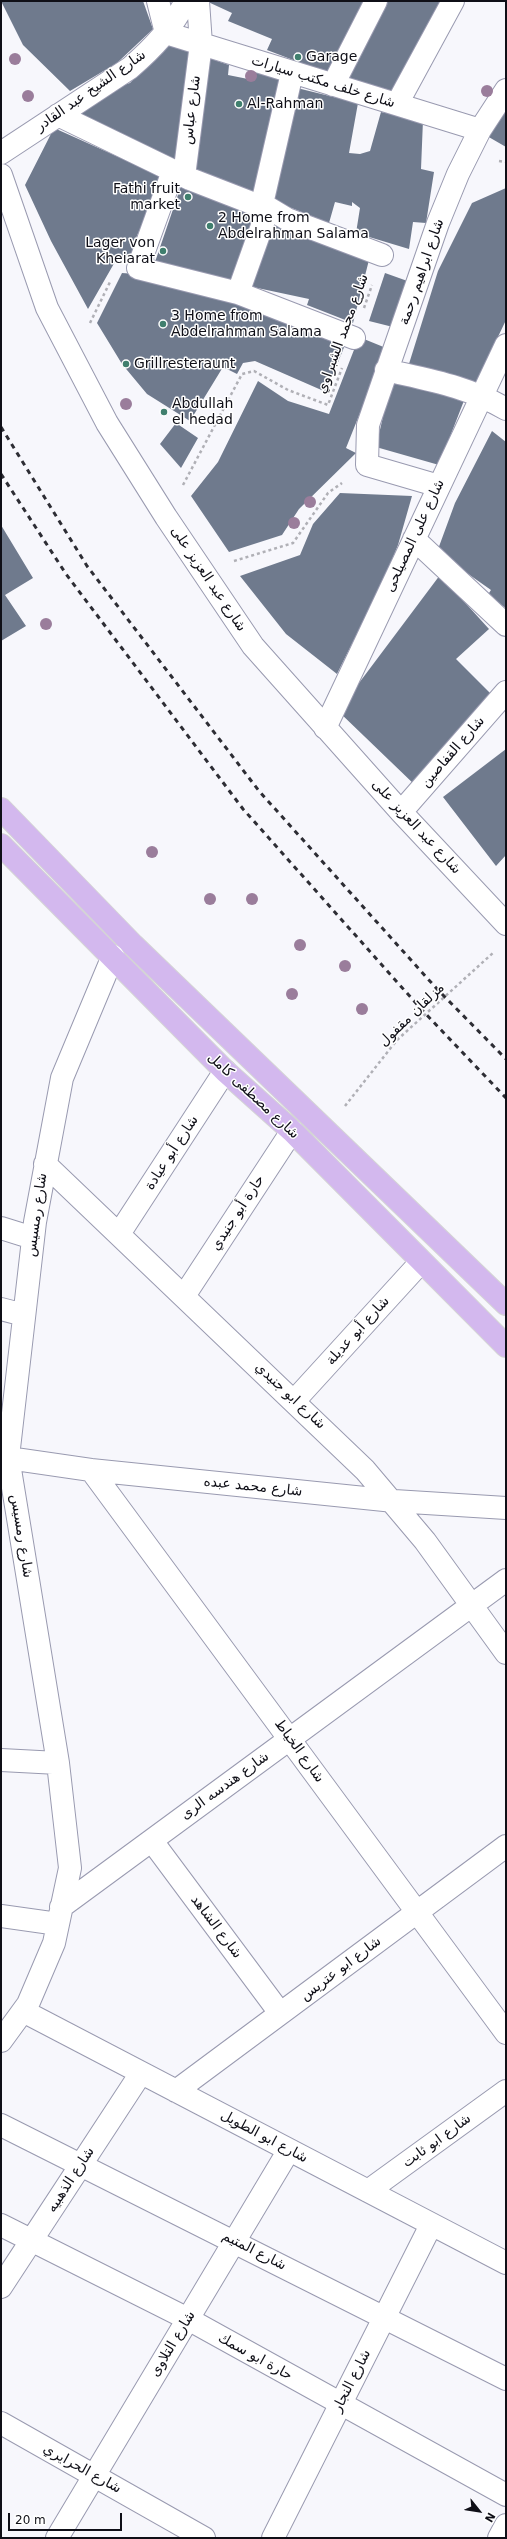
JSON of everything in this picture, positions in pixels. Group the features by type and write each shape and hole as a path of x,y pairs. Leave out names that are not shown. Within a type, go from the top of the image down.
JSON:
{"main road":[{"name":"شارع مصطفى كامل","path":"1,809 133,945 506,1304"},
{"name":"شارع مصطفى كامل","path":"1,845 113,956 225,1071 292,1131 506,1346"}],"street":[{"path":"158,1 166,33"},
{"name":"شارع الشيخ عبد القادر","path":"1,153 130,68 149,52 166,33 186,1"},
{"name":"شارع عباس","path":"138,268 179,174 201,44 198,1"},
{"path":"333,85 376,1"},
{"path":"397,104 453,1"},
{"name":"شارع خلف مكتب سيارات","path":"166,33 480,130"},
{"path":"238,293 265,206 292,73"},
{"name":"شارع ابراهيم رحمة","path":"366,465 368,425 386,370 408,315 438,223 458,174 480,130 506,90"},
{"path":"58,115 179,174 257,205 265,206 287,219 382,255"},
{"name":"شارع عبد العزيز على","path":"1,175 47,308 107,423 166,517 254,646 325,728 401,812 505,920"},
{"path":"138,268 238,293 354,338"},
{"name":"شارع على المصيلحى","path":"325,728 481,394 506,345"},
{"path":"386,370 481,394 506,409"},
{"path":"366,465 439,486"},
{"path":"414,539 506,625"},
{"name":"شارع القفاصين","path":"401,812 506,692"},
{"name":"شارع رمسيس","path":"1,2041 23,2011 54,1943 70,1868 58,1763 4,1457 33,1238 45,1164 62,1078 113,956"},
{"name":"شارع أبو عيادة","path":"119,1234 225,1071"},
{"name":"حارة أبو جنيدي","path":"184,1296 292,1131"},
{"name":"شارع ابو جنيدي","path":"45,1164 336,1439 394,1501 506,1653"},
{"path":"1,1228 33,1238"},
{"name":"شارع أبو عديلة","path":"295,1400 421,1262"},
{"path":"1,1309 24,1315"},
{"name":"شارع محمد عبده","path":"4,1457 92,1470 394,1501 506,1508"},
{"name":"شارع الخياط","path":"92,1470 506,2033"},
{"name":"شارع هندسه الرى","path":"59,1916 152,1841 506,1580"},
{"path":"1,1760 58,1763"},
{"name":"شارع الشاهد","path":"152,1841 280,2014"},
{"name":"شارع ابو عتريس","path":"176,2091 506,1846"},
{"path":"1,1916 59,1916"},
{"name":"شارع ابو الطويل","path":"23,2011 506,2263"},
{"name":"شارع الذهبيه","path":"1,2287 142,2073"},
{"name":"شارع ابو ثابت","path":"368,2191 506,2091"},
{"name":"شارع المتيم","path":"1,2125 506,2379"},
{"name":"شارع التلاوى","path":"57,2538 289,2150"},
{"name":"حارة ابو سمك","path":"1,2225 188,2319 506,2495"},
{"name":"شارع النجار","path":"272,2538 432,2225"},
{"name":"شارع الحرايري","path":"1,2423 204,2538"},
{"path":"499,2538 506,2525"}],"path":[{"name":"شارع محمد الشبراوي","path":"166,517 242,374 254,371 288,390 328,405 354,338 382,255"},
{"path":"73,357 118,267 138,268"},
{"path":"203,571 293,543 328,493 366,465"},
{"name":"مزلقان مقفول","path":"326,1130 397,1040 495,951"}],"building":[{"path":"1,1 143,1 153,29 117,63 70,91 23,45"},
{"path":"206,1 365,1 327,73 267,50 272,39 228,21 232,13"},
{"path":"385,1 445,1 394,99 343,81"},
{"path":"168,42 191,53 176,161 74,116 108,90 130,83"},
{"name":"Al-Rahman","path":"206,57 229,65 228,75 253,80 255,72 285,81 255,198 191,172"},
{"path":"297,88 358,103 349,153 360,154 370,151 381,112 423,120 421,169 434,172 426,223 413,222 409,249 356,233 360,208 352,202 352,206 335,202 329,223 269,199"},
{"path":"506,109 506,147 487,136"},
{"path":"54,128 163,177 136,238 130,263 116,260 88,309 51,241 25,185"},
{"name":"2 Home from Abdelrahman Salama","path":"182,183 258,212 233,287 155,262"},
{"path":"506,188 506,320 475,385 408,367 438,271 472,203"},
{"path":"272,222 370,256 353,323 307,305 309,299 248,286"},
{"path":"122,273 150,275 347,340 326,392 255,361 243,363 237,374 223,367 190,421 147,394 122,364 97,323"},
{"path":"385,273 413,283 397,328 369,321"},
{"path":"359,337 386,348 346,448 356,453 299,509 282,535 229,552 191,496 218,462 258,381 288,401 329,414"},
{"path":"391,382 465,398 439,465 376,447"},
{"path":"176,423 198,438 181,468 160,444"},
{"path":"492,431 506,442 506,608 487,596 491,590 437,552 455,503"},
{"path":"340,493 412,496 398,545 384,579 337,674 286,634 240,576 300,555 313,524"},
{"path":"1,525 33,578 5,595 26,626 1,641"},
{"path":"440,575 489,629 456,659 493,696 417,787 338,711"},
{"path":"506,749 506,855 496,866 443,797"}],"railway":[{"path":"1,427 87,566 259,791 437,989 506,1059"},
{"path":"1,474 66,574 243,809 422,1010 506,1098"}],"place":[{"name":"Garage","path":"298,57"},
{"name":"Al-Rahman","path":"239,104"},
{"name":"Fathi fruit market","path":"188,197"},
{"name":"2 Home from Abdelrahman Salama","path":"210,226"},
{"name":"Lager von Kheiarat","path":"163,251"},
{"name":"3 Home from Abdelrahman Salama","path":"163,324"},
{"name":"Grillresteraunt","path":"126,364"},
{"name":"Abdullah el hedad","path":"164,412"}]}
